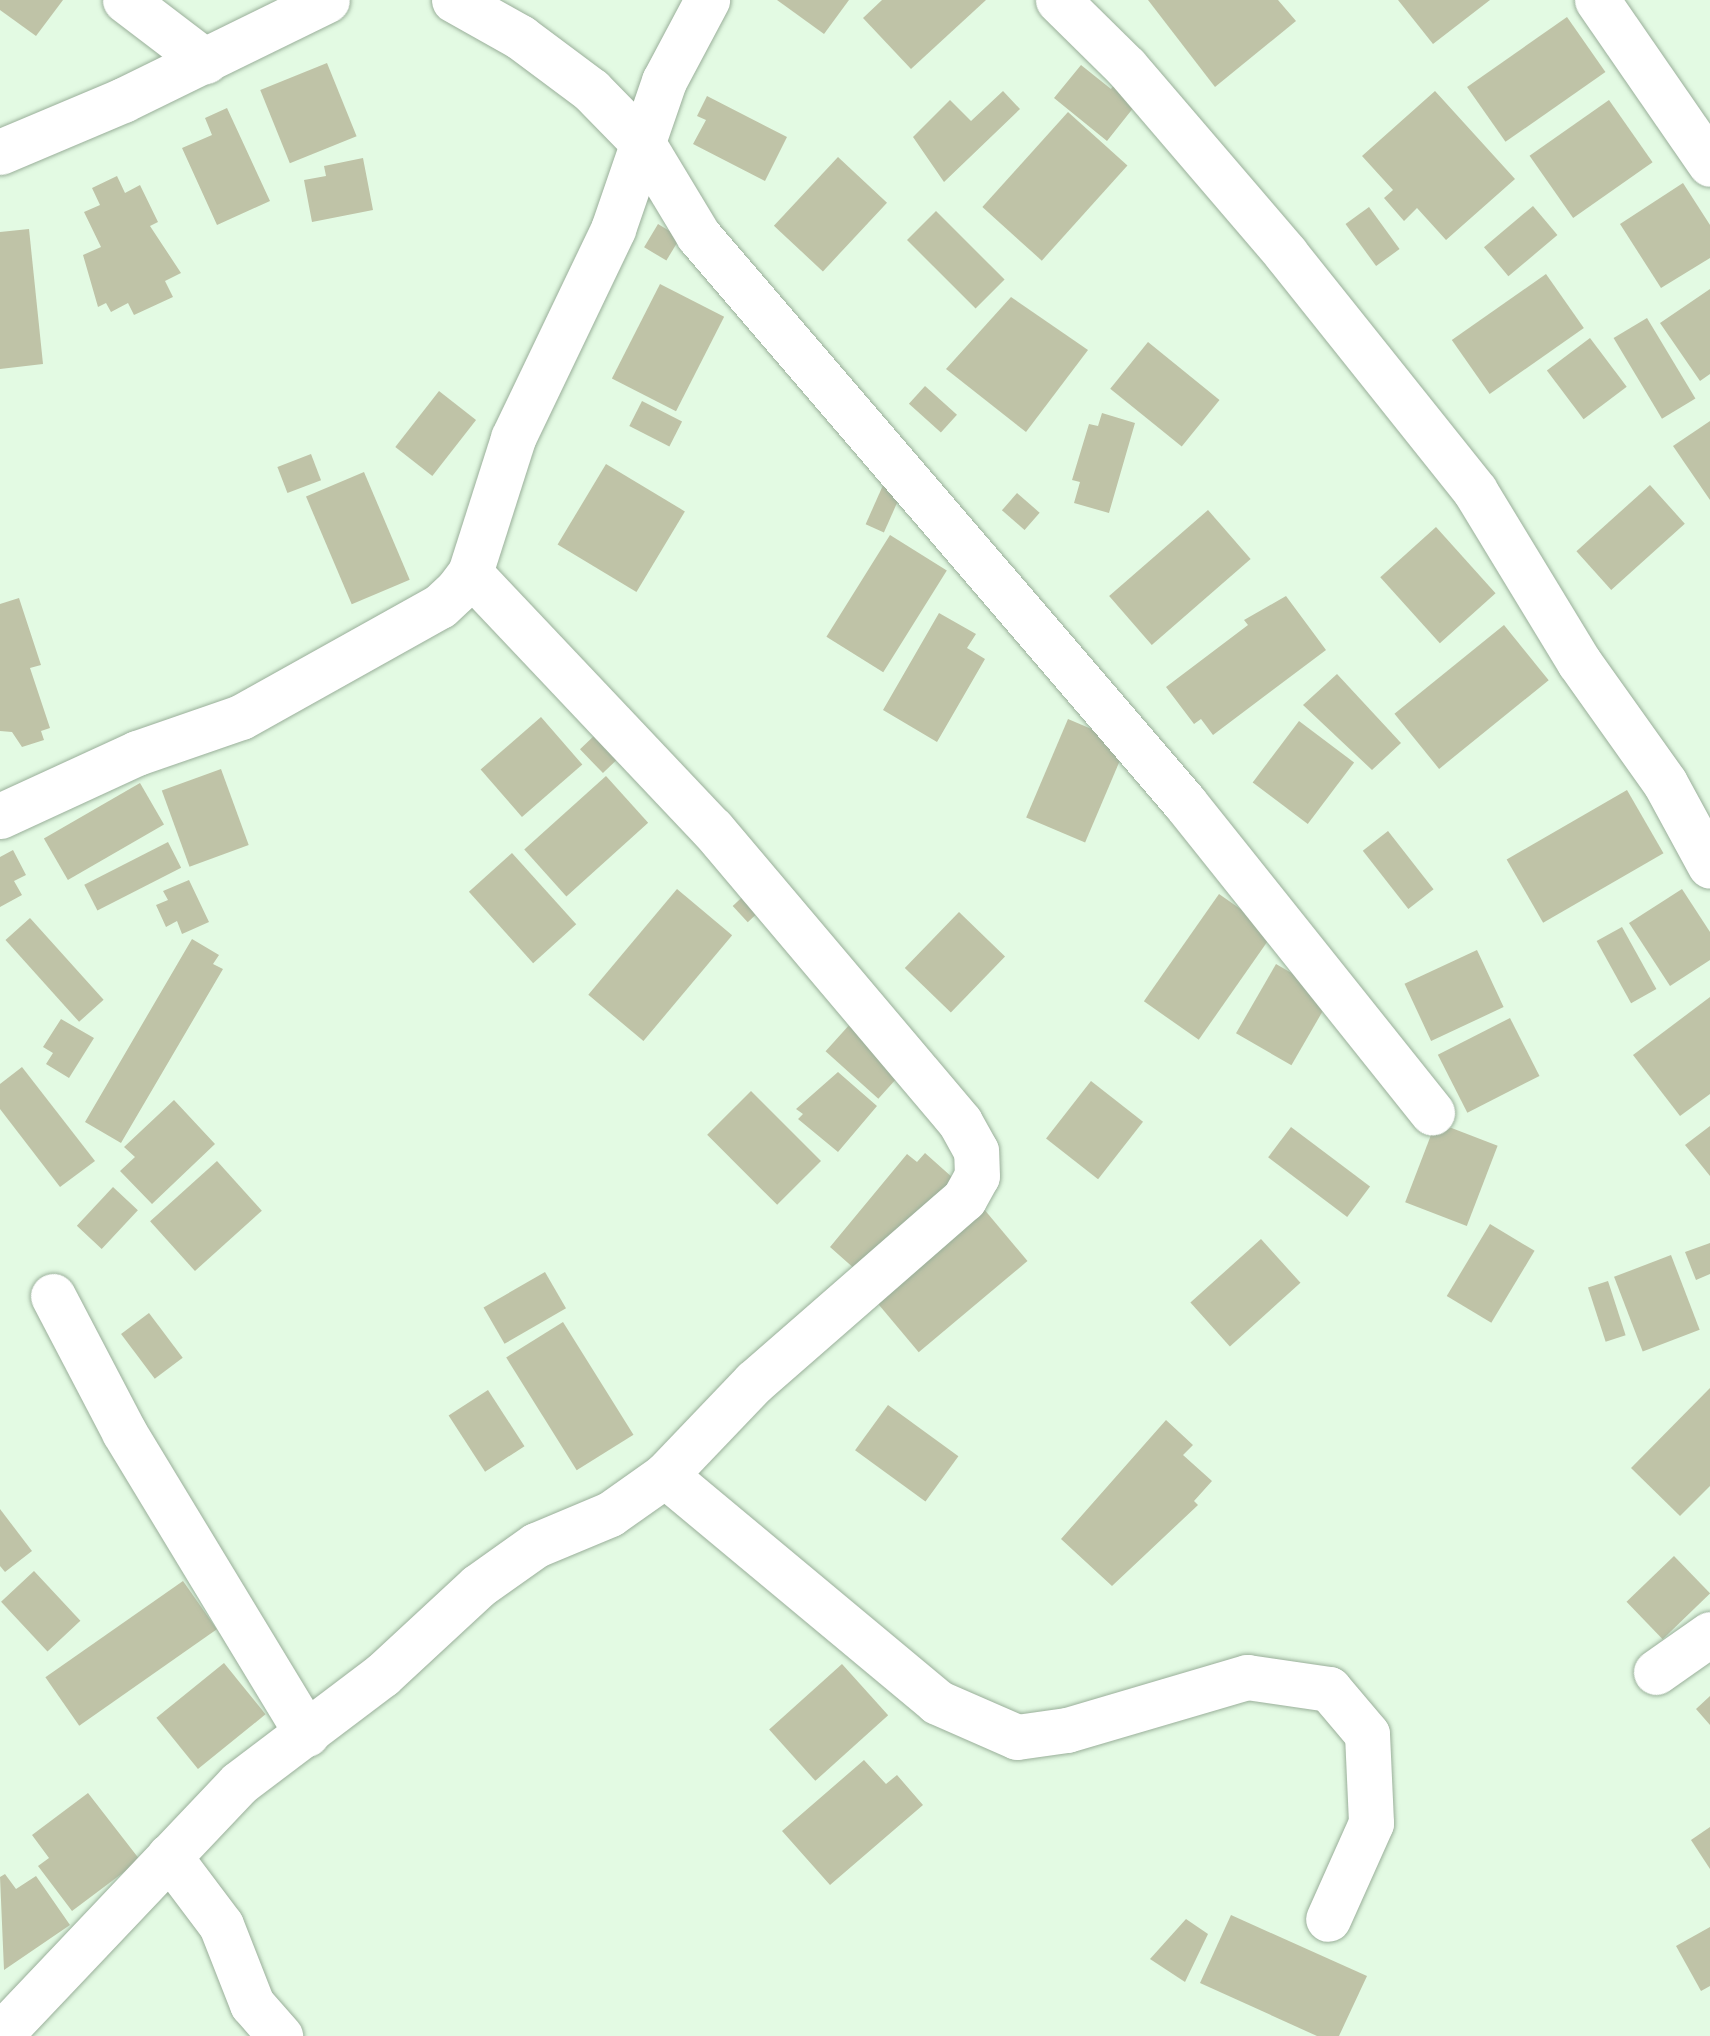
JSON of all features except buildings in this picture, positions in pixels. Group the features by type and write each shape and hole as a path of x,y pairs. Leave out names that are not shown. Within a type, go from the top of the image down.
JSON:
{"street":[{"path":"125,0 205,61"},
{"path":"0,152 205,61 327,0"},
{"path":"454,0 520,37 590,90 642,142 698,235 1185,803 1432,1112"},
{"path":"0,816 137,752 241,717 440,606 470,573 513,438 613,229 664,81 706,0"},
{"path":"1058,0 1126,67 1286,254 1475,491 1696,804 1710,866"},
{"path":"1597,0 1710,164"},
{"path":"0,2035 239,1783 307,1734 478,1586 536,1545 610,1514 665,1475 754,1382 964,1199 977,1176 976,1151 960,1122 712,829 470,573"},
{"path":"53,1296 124,1432 307,1734"},
{"path":"665,1475 937,1702 1017,1737 1067,1730 1247,1677 1329,1690 1367,1734 1370,1823 1328,1919"},
{"path":"1656,1672 1710,1634"},
{"path":"169,1856 221,1926 252,2004 280,2036"}]}
